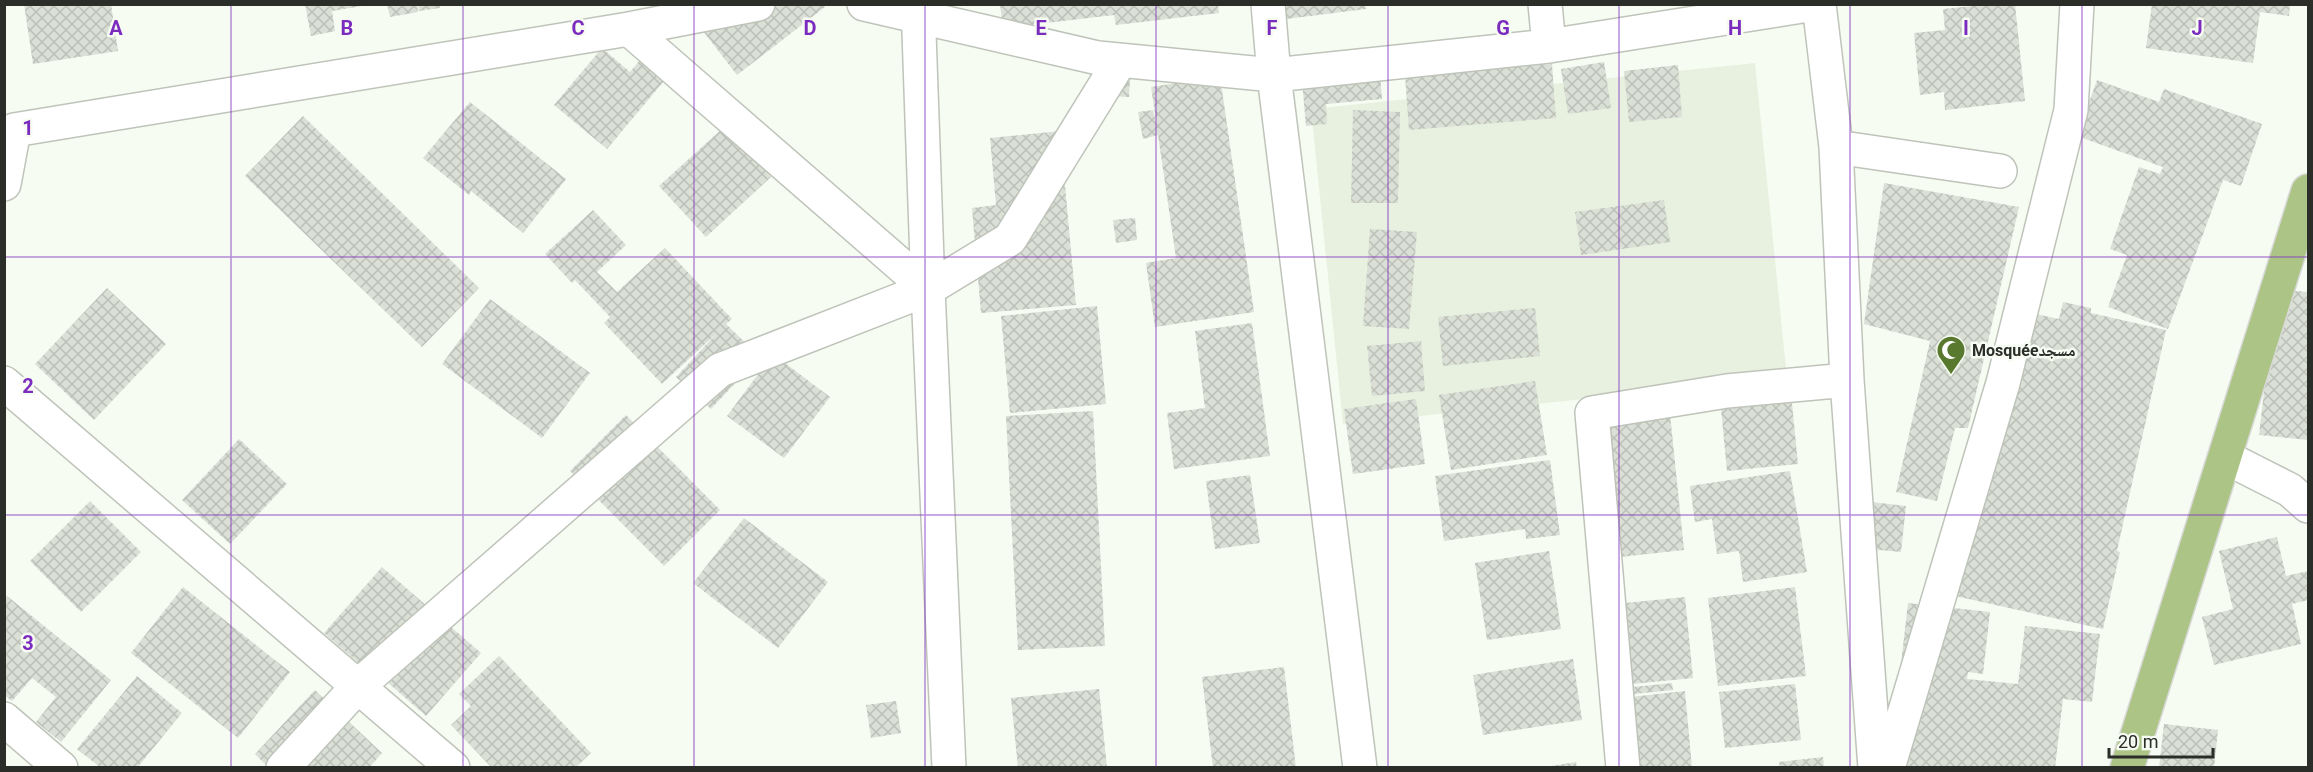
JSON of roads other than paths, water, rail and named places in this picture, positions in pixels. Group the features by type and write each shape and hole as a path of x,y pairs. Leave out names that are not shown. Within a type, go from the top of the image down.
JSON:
{"main road":[{"path":"2127,768 2308,191"}],"street":[{"path":"4,184 9,126 629,30 758,4"},
{"path":"864,4 918,11 1098,58 1274,75 1549,46 1817,4 1836,147 1847,380 1875,768"},
{"path":"1268,4 1274,75 1360,768"},
{"path":"1545,4 1549,46"},
{"path":"1888,768 2003,383 2069,120 2077,4"},
{"path":"918,11 949,768"},
{"path":"629,30 928,289"},
{"path":"283,768 358,686 720,370 928,289 1010,240 1120,61"},
{"path":"1836,147 2000,171"},
{"path":"1623,768 1592,413 1727,391 1847,380"},
{"path":"4,382 453,768"},
{"path":"2225,457 2290,490 2308,506"},
{"path":"4,719 61,768"}],"place":[{"name":"Mosquéeمسجد","path":"1951,376"}]}
